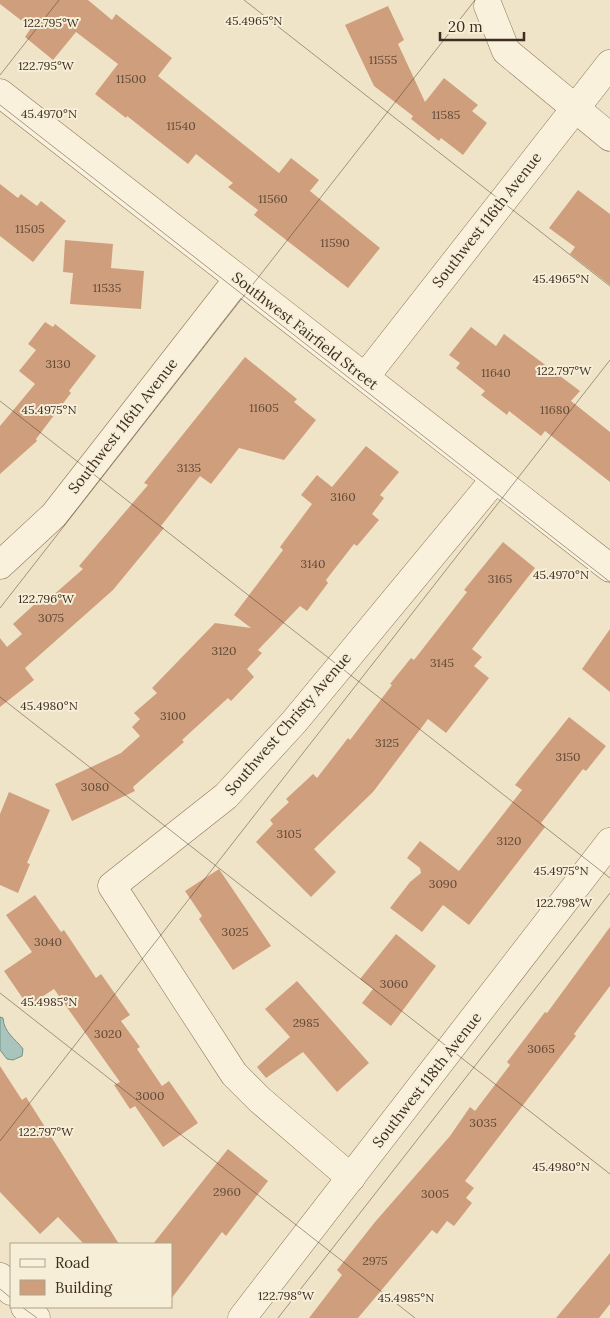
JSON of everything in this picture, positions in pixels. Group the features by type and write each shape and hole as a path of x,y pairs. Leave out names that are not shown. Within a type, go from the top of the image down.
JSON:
{"street":[{"path":"488,6 506,51 574,110 610,138"},
{"name":"Southwest 116th Avenue","path":"365,377 610,64"},
{"name":"Southwest Fairfield Street","path":"0,92 610,568"},
{"name":"Southwest 116th Avenue","path":"0,565 54,515 238,279"},
{"name":"Southwest Christy Avenue","path":"351,1178 260,1100 234,1074 112,886 226,796 294,722 495,479"},
{"name":"Southwest 118th Avenue","path":"242,1318 610,842"},
{"path":"0,1277 10,1290"},
{"path":"26,1308 36,1318"}],"water":[{"path":"0,1017 3,1018 5,1028 23,1049 22,1056 13,1060 7,1059 0,1050"}],"building":[{"path":"0,0 88,0 112,20 116,14 172,58 158,76 279,173 291,158 319,180 310,191 380,248 348,288 254,215 258,210 228,187 233,183 196,154 188,164 127,116 126,118 95,94 118,64 76,32 53,60 25,37 31,28 0,4"},
{"path":"388,6 404,40 398,44 425,102 444,78 478,105 472,111 487,123 463,155 441,138 439,141 411,119 413,116 374,86 345,25"},
{"path":"0,184 18,198 21,194 37,206 41,201 66,221 33,262 0,236"},
{"path":"578,190 610,214 610,285 570,254 575,247 549,228"},
{"path":"65,240 113,244 111,268 144,271 141,309 70,304 73,273 63,272"},
{"path":"45,322 53,327 55,324 96,356 69,391 71,393 36,439 37,441 0,474 0,426 35,384 19,371 36,350 28,344"},
{"path":"471,327 496,346 504,334 580,391 571,401 610,432 610,482 545,431 541,436 509,411 507,415 481,395 485,391 456,368 460,363 449,355"},
{"path":"245,357 297,399 294,402 316,420 284,460 239,448 211,484 200,476 161,526 164,528 113,590 25,668 34,680 0,707 0,638 7,647 22,634 13,624 38,601 42,605 83,569 79,566 148,485 144,483"},
{"path":"366,446 399,472 380,495 384,498 372,514 379,520 357,546 354,544 326,580 328,583 307,611 300,606 258,650 262,653 247,669 254,677 231,701 228,698 182,740 184,742 133,787 135,791 72,821 55,784 121,753 140,736 132,727 140,719 134,713 157,693 152,688 215,623 251,628 234,615 283,550 280,547 312,504 301,495 317,475 332,487"},
{"path":"503,542 535,568 472,649 482,657 474,666 489,678 446,733 428,719 373,792 314,849 336,872 311,897 256,842 273,824 270,820 289,802 286,799 313,774 317,778 348,738 350,740 392,685 390,684 411,658 414,660 467,592 464,590"},
{"path":"610,629 610,692 582,669"},
{"path":"569,717 606,746 586,771 583,769 541,823 545,827 469,925 443,905 422,932 390,908 410,882 421,873 420,868 407,858 420,841 459,871 522,790 515,785"},
{"path":"9,792 50,810 27,863 30,864 18,893 0,885 0,814"},
{"path":"219,869 271,946 233,970 199,919 202,916 185,891"},
{"path":"35,895 61,932 64,930 96,978 101,974 130,1015 121,1021 140,1047 137,1049 162,1086 169,1081 198,1123 163,1147 135,1106 130,1109 114,1085 120,1082 54,989 28,1006 4,971 32,952 6,915"},
{"path":"610,927 610,986 574,1034 576,1036 465,1181 474,1188 466,1198 472,1203 454,1226 447,1221 437,1234 432,1230 358,1318 309,1318 342,1275 337,1270 375,1222 450,1136 470,1107 475,1111 510,1065 507,1062 545,1012 547,1013"},
{"path":"396,934 436,966 391,1026 362,1003 373,989 360,979"},
{"path":"297,981 369,1063 337,1092 303,1052 266,1078 257,1067 290,1037 265,1009"},
{"path":"0,1066 22,1100 26,1097 118,1243 83,1243 58,1217 40,1234 0,1192"},
{"path":"228,1149 268,1181 226,1236 222,1232 172,1298 172,1243 154,1243"},
{"path":"610,1253 610,1304 599,1318 556,1318"}]}
